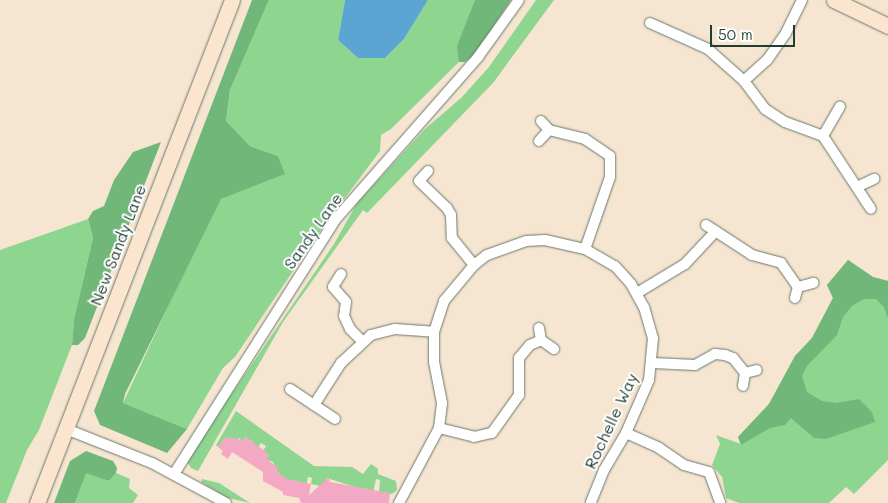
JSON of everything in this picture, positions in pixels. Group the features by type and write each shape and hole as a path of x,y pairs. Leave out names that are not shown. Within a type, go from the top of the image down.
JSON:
{"street":[{"name":"New Sandy Lane","path":"38,503 232,0"},
{"name":"Sandy Lane","path":"174,474 335,220 478,57 519,0"},
{"path":"744,82 767,60 786,33 802,0"},
{"path":"834,0 888,26"},
{"path":"650,23 708,49 744,82 765,109 785,122 823,136 859,186 872,208"},
{"path":"823,136 840,107"},
{"path":"541,121 549,130 585,139 610,156 610,177 585,249"},
{"path":"540,141 549,130"},
{"path":"428,172 419,181 451,214 452,238 474,264"},
{"path":"859,186 874,179"},
{"path":"706,225 752,255 781,263 798,287"},
{"path":"637,293 685,264 716,231"},
{"name":"Rochelle Way","path":"399,503 439,428 442,403 434,362 434,332 444,301 474,264 487,255 526,241 545,240 585,249 615,266 637,293 650,321 652,363 626,433 604,470 592,503"},
{"path":"341,274 333,287 346,302 344,316 350,329 362,341"},
{"path":"798,287 813,283"},
{"path":"795,298 798,287"},
{"path":"539,328 540,340 554,350"},
{"path":"314,405 340,363 362,341 394,329 434,332"},
{"path":"439,428 474,437 492,433 519,395 519,358 530,345 540,340"},
{"path":"652,363 694,366 715,354 725,355 733,358 745,373 743,386"},
{"path":"745,373 757,370"},
{"path":"290,389 335,419"},
{"path":"66,429 174,474 226,503"},
{"path":"626,433 659,448 684,465 709,472 720,503"}],"green space":[{"path":"252,0 269,0 230,90 226,121 250,146 278,156 285,174 221,199 125,394 123,403 187,429 167,453 100,425 94,411"},
{"path":"269,0 345,0 338,40 358,58 385,58 404,39 428,0 475,0 459,62 391,129 381,135 380,151 318,234 235,357 223,368 187,429 123,403 212,212 221,199 235,192 278,156 250,146 226,121 230,90"},
{"path":"475,0 511,0 475,54 465,62 459,62 457,46"},
{"path":"536,0 554,0 493,83 367,213 363,210 283,322 198,471 191,468 187,462 192,452 334,244 357,203 425,129 462,97 489,67"},
{"path":"161,142 85,338 78,345 72,345 74,319 93,238 88,219 93,211 104,206 114,180 133,152"},
{"path":"88,219 93,238 74,319 72,345 39,430 27,450 6,503 0,503 0,250"},
{"path":"848,260 873,277 888,281 888,460 854,494 846,487 829,503 739,503 726,498 722,477 712,465 720,444 716,435 741,444 738,437 769,404 795,356 812,338 833,298 827,285"},
{"path":"848,260 873,277 888,281 888,319 884,307 876,299 864,299 852,306 843,317 837,335 807,366 802,376 807,392 822,401 836,403 859,399 872,412 875,422 826,439 814,438 791,418 785,425 770,428 741,445 738,437 769,404 795,356 812,338 833,298 827,285"},
{"path":"236,411 314,466 352,467 363,474 371,464 378,469 378,474 396,481 397,490 392,494 379,492 380,480 376,479 373,493 327,478 324,487 311,484 312,478 308,477 306,486 280,478 273,462 266,459 269,455 263,451 266,446 261,443 254,454 249,450 254,443 245,437 241,443 240,438 233,442 226,437 218,447 216,445"},
{"path":"86,451 113,461 117,468 116,473 109,481 86,473 75,503 54,503 70,461"},
{"path":"86,472 109,481 116,473 130,479 129,488 138,495 133,503 75,503"},
{"path":"202,479 219,483 250,503 228,498 201,482"}],"water":[{"path":"345,0 428,0 404,39 385,58 358,58 338,40"}],"building":[{"path":"226,437 243,440 245,437 264,450 269,455 267,459 278,468 276,471 287,479 311,484 309,495 329,477 330,482 390,493 389,503 301,503 299,498 283,495 283,492 263,481 263,472 232,452 228,459 221,454 223,451 218,447"}]}
